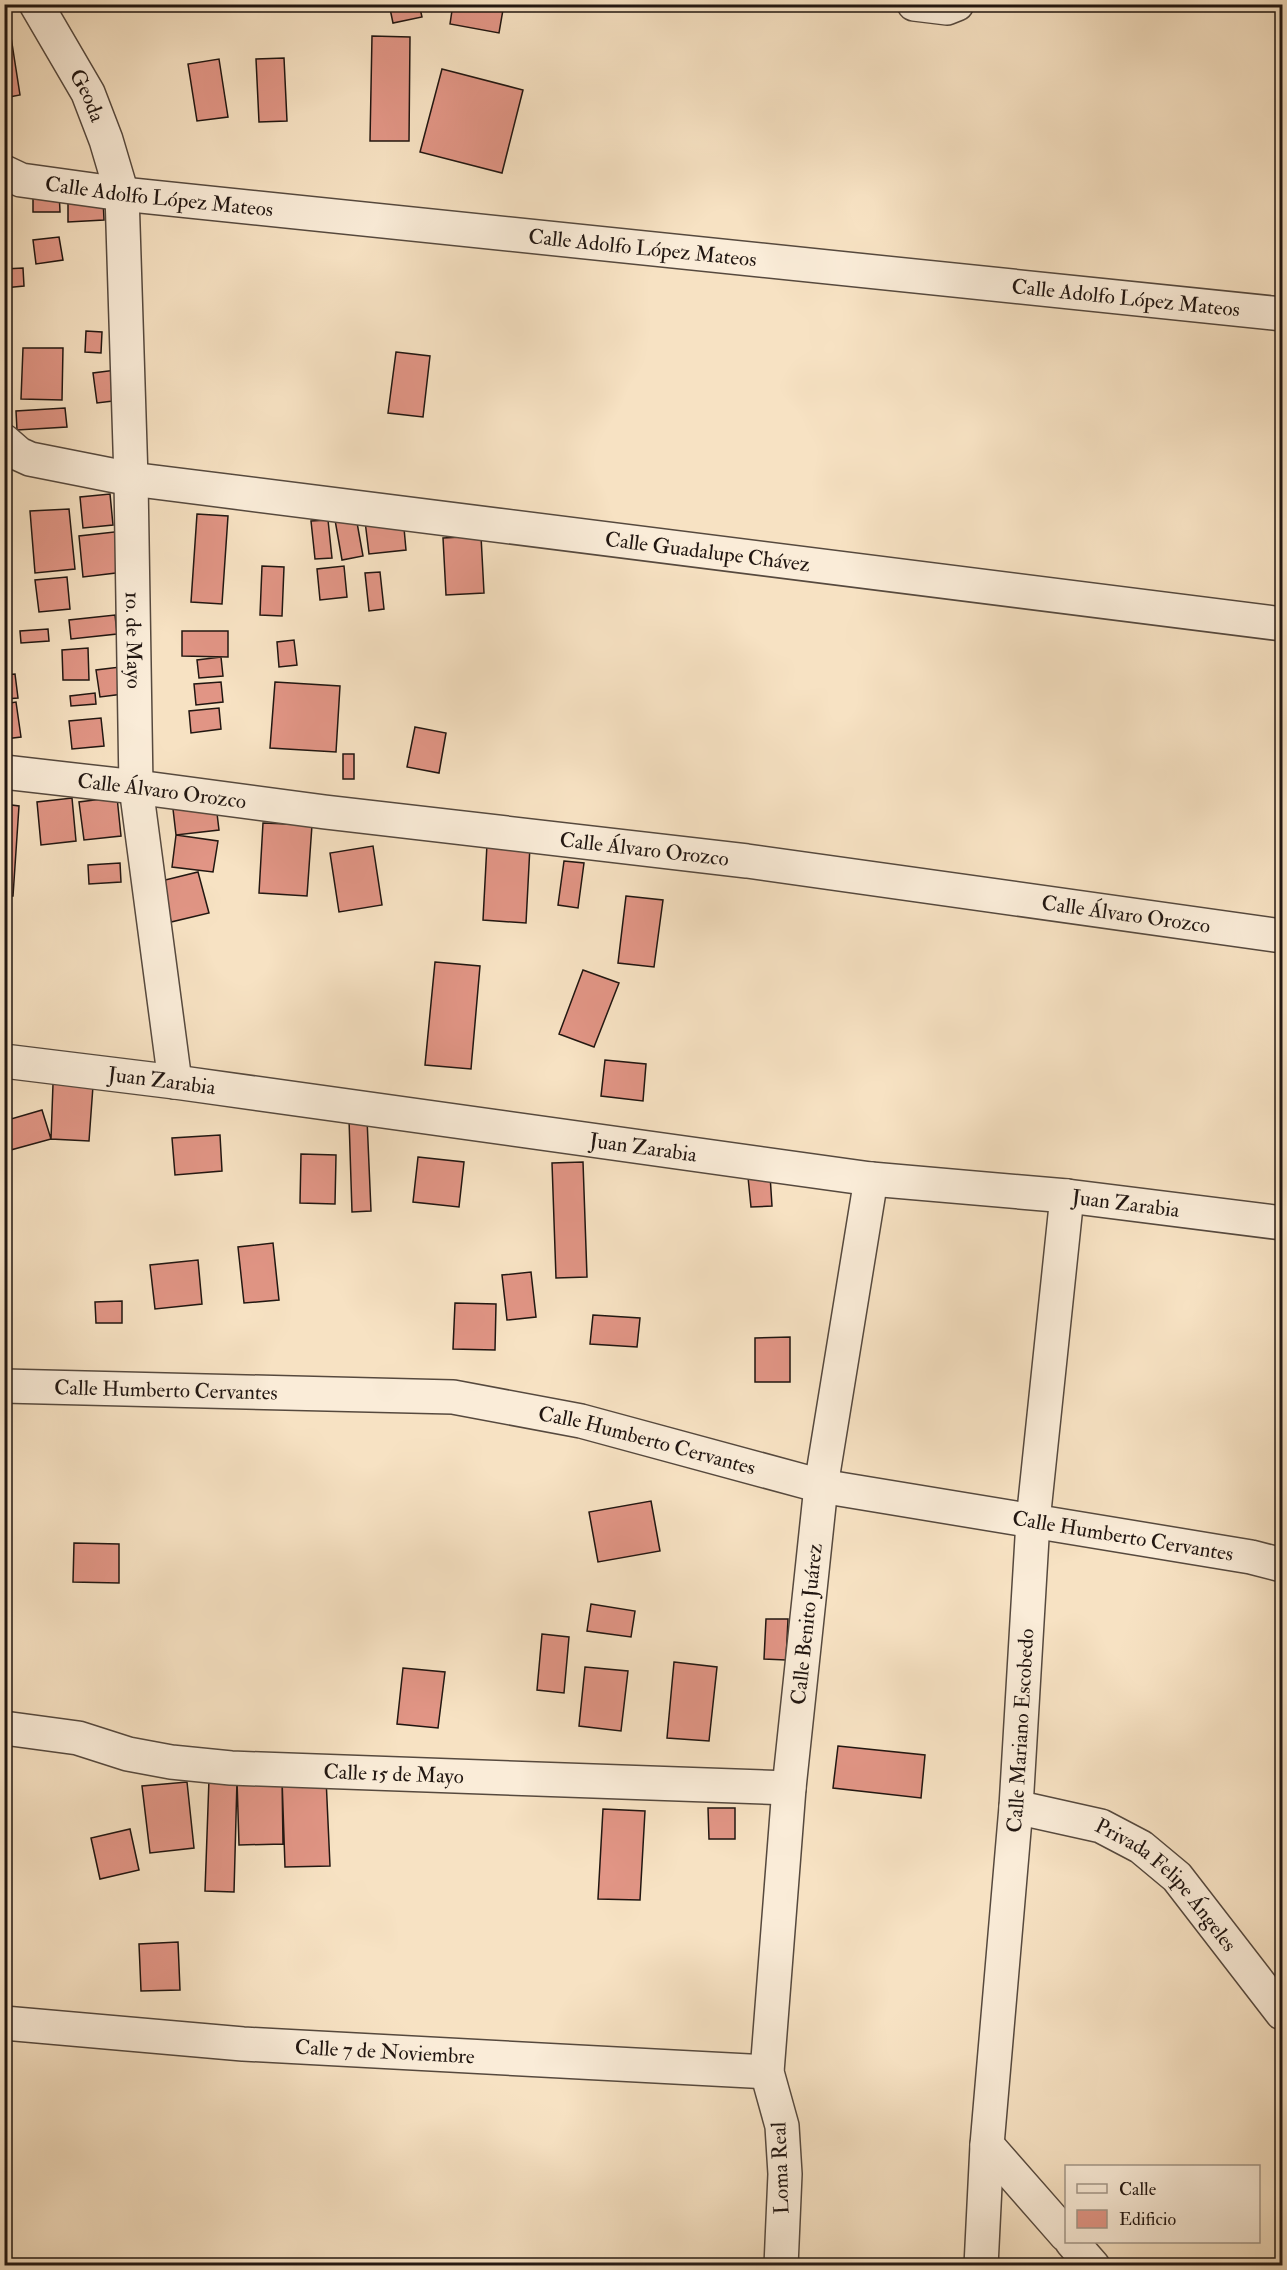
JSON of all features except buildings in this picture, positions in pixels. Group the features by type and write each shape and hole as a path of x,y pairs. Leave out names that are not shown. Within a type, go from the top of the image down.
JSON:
{"street":[{"name":"Geoda","path":"36,4 88,93 106,140 122,194"},
{"path":"914,4 947,8 957,4"},
{"name":"Calle Adolfo López Mateos","path":"4,172 21,180 122,194 1282,314"},
{"name":"1o. de Mayo","path":"122,194 131,479 136,787 175,1082"},
{"name":"Calle Guadalupe Chávez","path":"4,441 19,454 30,459 131,479 1282,624"},
{"name":"Calle Álvaro Orozco","path":"4,772 747,861 1282,936"},
{"name":"Juan Zarabia","path":"4,1061 175,1082 871,1179 1067,1196 1282,1223"},
{"name":"Calle Benito Juárez","path":"767,2072 789,1788 821,1486 871,1179"},
{"name":"Calle Mariano Escobedo","path":"981,2265 987,2145 1016,1807 1033,1521 1067,1196"},
{"name":"Calle Humberto Cervantes","path":"4,1386 453,1397 581,1421 821,1486 1251,1557 1282,1565"},
{"name":"Calle 15 de Mayo","path":"4,1728 78,1738 128,1754 171,1762 231,1768 789,1788"},
{"name":"Privada Felipe Ángeles","path":"1016,1807 1101,1826 1141,1847 1177,1877 1282,2013"},
{"name":"Calle 7 de Noviembre","path":"4,2023 243,2044 767,2072"},
{"name":"Loma Real","path":"767,2072 782,2126 785,2174 781,2265"},
{"path":"987,2145 1065,2234"},
{"path":"1074,2243 1094,2265"}]}
